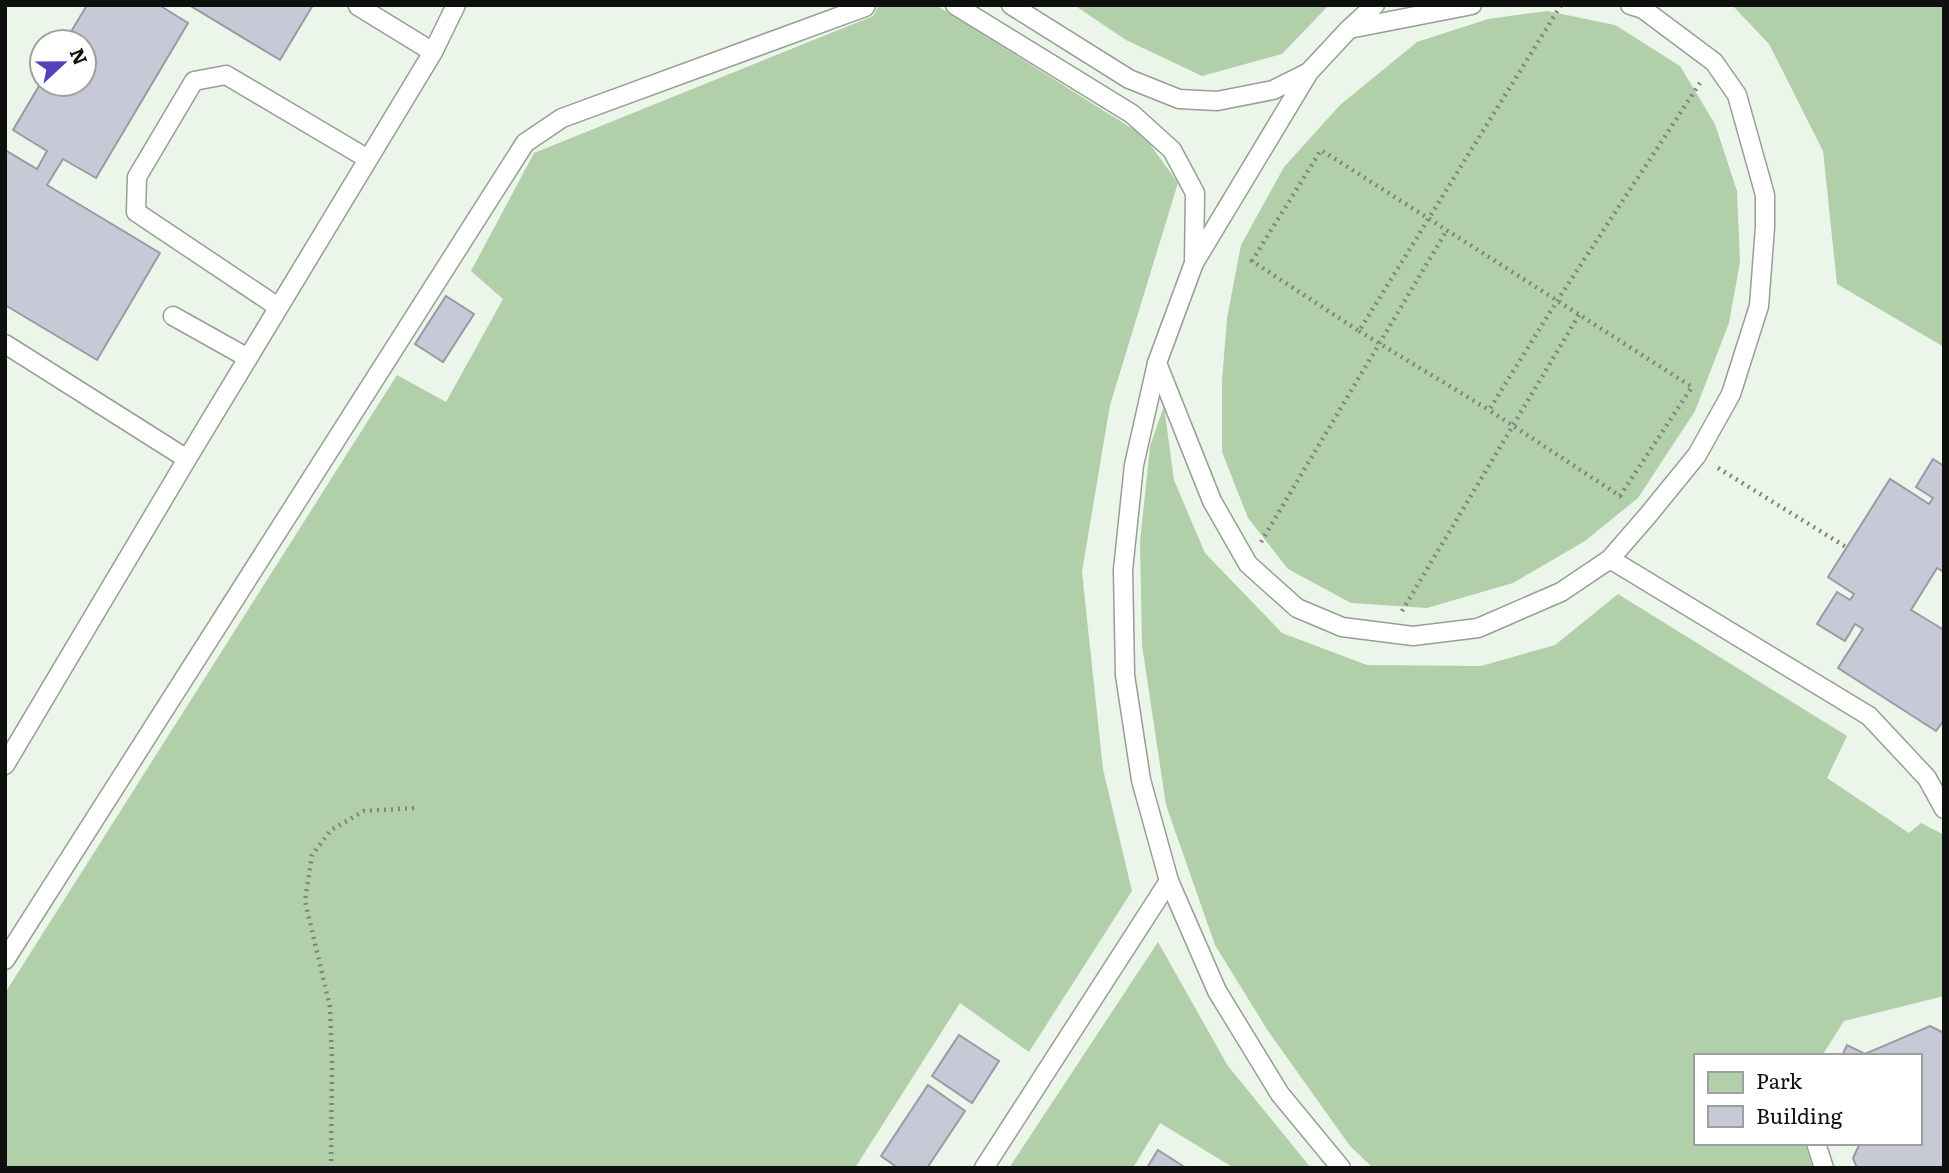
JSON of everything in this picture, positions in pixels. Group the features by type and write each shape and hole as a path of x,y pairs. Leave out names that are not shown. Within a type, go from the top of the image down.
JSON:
{"lane":[{"path":"5,765 433,52 456,5"},
{"path":"5,960 526,143 562,118 866,5"},
{"path":"955,5 1132,114 1172,150 1195,193 1194,263"},
{"path":"1011,5 1129,79 1179,99 1217,101 1273,90 1309,72"},
{"path":"1341,1168 1280,1094 1217,991 1169,881 1141,780 1125,675 1123,570 1134,465 1157,363 1194,263 1309,72 1375,5"},
{"path":"1349,29 1472,5"},
{"path":"1157,363 1212,501 1248,564 1297,608 1342,627 1413,636 1478,628 1561,592 1610,559 1697,455 1731,394 1759,306 1765,228 1765,195 1737,95 1714,62 1643,9 1630,5"},
{"path":"358,6 433,52"},
{"path":"278,307 136,212 137,177 194,82 226,75 368,159"},
{"path":"173,316 247,358"},
{"path":"5,344 187,459"},
{"path":"1610,559 1869,716 1935,779 1944,809"},
{"path":"984,1168 1169,881"},
{"path":"1817,1145 1824,1168"}],"path":[{"path":"1359,331 1561,5"},
{"path":"1489,410 1714,62"},
{"path":"1321,150 1429,218 1692,387 1620,496 1252,261 1321,150"},
{"path":"1248,564 1447,230"},
{"path":"1388,633 1579,315"},
{"path":"1697,455 1846,547"},
{"path":"331,1168 330,1007 304,901 312,855 331,830 364,811 414,808"}],"green space":[{"path":"879,5 936,5 1144,136 1178,183 1110,405 1082,572 1103,769 1132,891 1029,1052 960,1003 855,1168 5,1168 5,993 397,375 446,402 503,299 471,271 534,153 873,16"},
{"path":"1074,5 1329,5 1282,54 1202,76 1126,40"},
{"path":"1732,5 1944,5 1944,347 1837,284 1823,151 1769,44"},
{"path":"1547,11 1615,25 1680,66 1715,124 1737,191 1740,262 1729,323 1695,411 1638,498 1585,541 1513,583 1427,608 1351,603 1288,569 1248,518 1222,452 1222,381 1227,318 1241,245 1284,167 1340,105 1417,42 1488,19"},
{"path":"1164,406 1174,480 1205,553 1282,633 1367,665 1481,666 1555,645 1618,594 1847,736 1827,778 1909,833 1921,823 1944,835 1944,996 1844,1021 1823,1054 1694,1054 1694,1145 1806,1145 1813,1168 1373,1168 1350,1146 1268,1031 1215,945 1166,805 1142,645 1140,542 1150,446"},
{"path":"1158,942 1228,1066 1311,1168 1234,1168 1160,1123 1133,1168 1009,1168"}],"building":[{"path":"87,5 159,5 188,23 96,178 63,159 47,185 160,253 97,360 5,305 5,150 37,169 47,151 13,130 32,98 98,98 98,28 73,28"},
{"path":"189,5 313,5 280,60"},
{"path":"446,296 474,314 443,362 415,344"},
{"path":"1933,459 1944,466 1944,572 1937,568 1911,610 1944,630 1944,720 1936,731 1838,668 1863,629 1855,624 1845,641 1817,624 1837,592 1850,600 1854,594 1828,577 1890,479 1929,504 1933,498 1916,487"},
{"path":"1930,1026 1944,1033 1944,1168 1857,1168 1853,1158 1859,1145 1921,1145 1921,1054 1865,1054"},
{"path":"959,1035 999,1061 972,1103 932,1076"},
{"path":"1847,1045 1865,1054 1843,1054"},
{"path":"928,1085 965,1111 927,1168 898,1168 881,1156"},
{"path":"1158,1150 1186,1168 1147,1168"}]}
